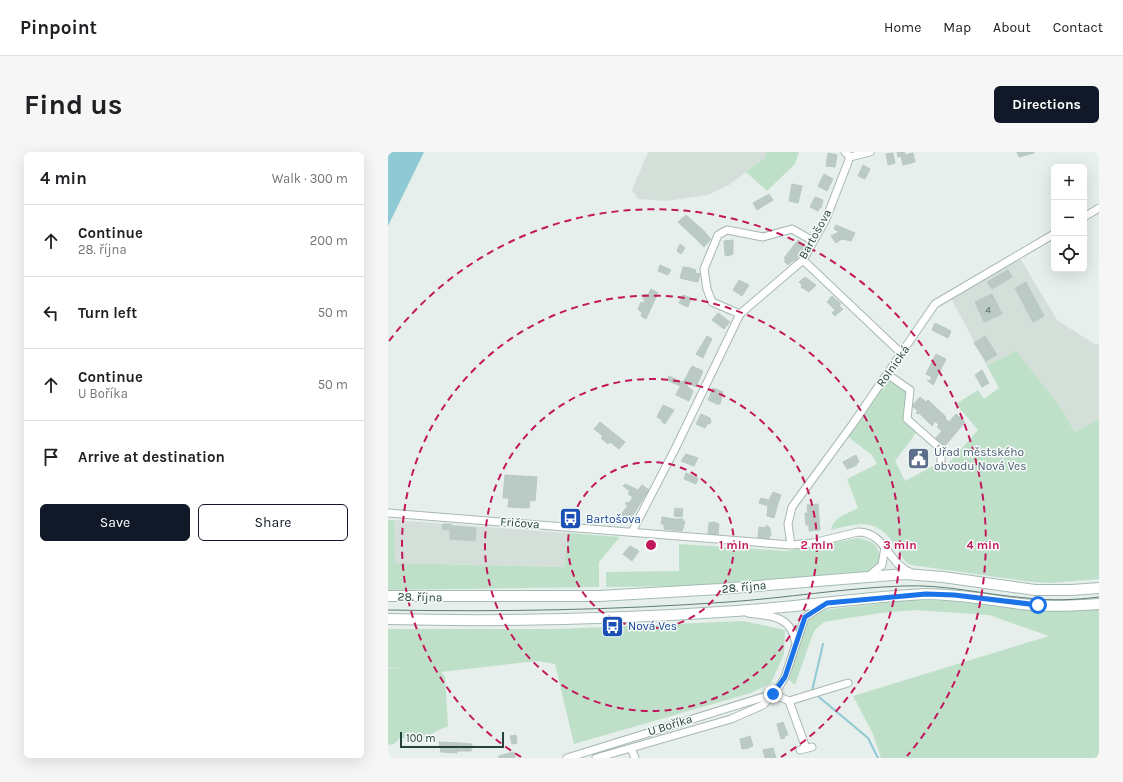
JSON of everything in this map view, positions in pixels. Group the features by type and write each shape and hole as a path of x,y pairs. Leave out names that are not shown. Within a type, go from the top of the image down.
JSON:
{"main road":[{"name":"28. října","path":"388,596 599,596 727,589 868,576 918,574 1035,590 1099,588"},
{"name":"28. října","path":"388,619 562,619 736,611 926,594 954,595 1030,605 1059,606 1099,604"}],"street":[{"path":"847,154 870,152"},
{"name":"Bartošova","path":"632,532 676,447 740,314 803,260 826,219 847,154"},
{"path":"1087,215 1099,208"},
{"path":"740,314 712,302 707,289 704,269 718,235 727,230 763,237 792,229 813,241"},
{"name":"Rolnická","path":"791,545 788,524 792,507 902,354 935,304 1051,236"},
{"path":"803,260 902,354"},
{"path":"887,374 910,390 907,419 914,427 941,449 940,461"},
{"name":"Fričova","path":"388,513 791,545 862,532 876,538 885,547 899,566 918,574"},
{"path":"868,576 882,567 885,547"},
{"name":"U Boříka","path":"596,758 746,714 763,705 785,677 795,642 805,617 827,603"},
{"path":"736,611 783,620 792,630 795,642"},
{"path":"773,694 789,701 848,683"},
{"name":"U Boříka","path":"568,758 586,755 773,694"},
{"path":"789,701 806,748"},
{"path":"631,748 635,758"}],"shaded area":[{"path":"648,152 766,152 766,157 729,185 708,195 666,201 638,199 632,190"},
{"path":"1020,258 1057,320 1096,345 1099,343 1099,419 1075,432 1059,405 1016,352 987,366 951,298"},
{"path":"394,520 568,533 564,567 394,563"}],"green space":[{"path":"766,152 799,152 795,164 767,191 746,172 766,157"},
{"path":"1016,351 1059,405 1075,432 1099,419 1099,579 1050,583 1033,582 911,565 905,561 885,533 878,528 862,524 831,530 832,526 838,519 858,508 847,479 877,464 872,455 848,437 888,380 907,392 905,413 919,429 895,461 905,481 937,464 940,470 946,466 978,430 956,404 978,390 984,399 999,388 987,366"},
{"path":"388,520 394,520 395,563 564,567 568,533 620,537 599,562 599,587 388,590"},
{"path":"858,538 868,540 874,544 880,555 881,560 876,567 869,571 692,586 606,587 606,572 679,571 679,544 787,551"},
{"path":"910,600 953,601 1020,609 1075,611 1099,608 1099,758 881,758 873,734 853,696 1049,636 989,615 915,610 880,613 824,622 815,630 795,685 789,680 804,626 812,617 823,610"},
{"path":"743,621 785,630 784,654 771,683 751,693 574,744 555,664 537,661 441,672 445,676 448,726 424,737 400,738 394,744 388,745 388,668 401,669 388,667 388,629 558,629"}],"water":[{"path":"388,152 424,152 388,226"}],"building":[{"path":"897,152 904,152 905,155 913,153 915,162 903,165 901,156 898,157"},
{"path":"1017,152 1034,152 1034,153 1019,157"},
{"path":"828,153 837,155 835,167 826,166"},
{"path":"893,153 895,163 888,165 886,154"},
{"path":"863,165 870,169 865,179 858,176"},
{"path":"824,174 833,179 827,191 818,186"},
{"path":"792,184 802,186 798,203 789,201"},
{"path":"769,194 773,200 757,210 753,203"},
{"path":"815,197 823,200 821,208 819,208 818,211 810,207"},
{"path":"686,215 704,231 696,239 678,222"},
{"path":"836,225 855,233 851,241 842,239 836,243 831,236 839,232 834,229"},
{"path":"704,231 711,239 704,247 696,239"},
{"path":"733,240 733,254 728,256 725,255 724,241"},
{"path":"798,240 806,247 800,255 792,248"},
{"path":"680,244 685,248 681,254 677,251"},
{"path":"792,248 800,255 795,261 794,260 788,265 784,261 786,259 784,258"},
{"path":"660,265 671,270 668,275 658,271"},
{"path":"683,267 690,268 689,271 691,271 688,280 680,278"},
{"path":"690,268 696,270 695,273 700,274 698,282 688,280 691,271 689,271"},
{"path":"1008,270 1012,277 992,289 987,282"},
{"path":"805,277 816,285 809,292 801,287 802,285 799,282"},
{"path":"739,280 749,285 742,296 733,290"},
{"path":"1026,282 1044,316 1033,322 1015,288"},
{"path":"651,289 658,293 652,306 644,302 645,300 643,299 645,294 648,295"},
{"path":"992,294 1002,314 984,322 975,302"},
{"path":"683,295 691,298 688,307 679,303"},
{"path":"832,296 841,304 839,306 843,309 835,316 832,313 835,310 827,302"},
{"path":"641,302 652,306 646,319 641,316 642,313 638,309"},
{"path":"718,313 730,322 724,329 712,320"},
{"path":"935,323 951,331 948,338 932,330"},
{"path":"707,336 712,339 707,349 701,346"},
{"path":"985,336 997,355 986,361 974,343"},
{"path":"701,346 707,349 703,358 696,354"},
{"path":"936,354 946,359 933,385 927,380 930,381 932,377 926,374"},
{"path":"692,366 703,371 696,387 684,381"},
{"path":"982,370 989,383 982,387 975,375"},
{"path":"669,376 682,382 680,386 667,380"},
{"path":"683,381 688,383 687,386 693,391 689,401 676,395"},
{"path":"713,388 723,392 720,404 708,400"},
{"path":"920,397 926,402 928,400 946,417 945,418 949,422 956,414 965,422 944,447 935,439 942,431 937,427 939,425 935,421 932,426 919,413 916,413 918,411 912,406"},
{"path":"663,405 674,410 665,424 657,417"},
{"path":"701,414 710,418 710,424 708,423 705,428 696,424"},
{"path":"600,422 625,442 619,449 610,442 608,444 601,438 603,436 594,429"},
{"name":"Úřad městského obvodu Nová Ves","path":"921,452 926,461 917,467 911,457"},
{"path":"686,454 698,458 694,466 681,461"},
{"path":"856,455 859,462 856,464 857,465 847,469 843,462"},
{"path":"686,473 698,478 696,484 684,479"},
{"path":"505,475 537,477 535,501 530,500 529,508 508,507 509,498 503,498"},
{"path":"625,484 638,490 642,485 649,490 641,502 628,494 630,491 623,486"},
{"path":"773,492 781,495 778,503 769,500"},
{"path":"633,497 641,502 630,520 621,515 628,505 625,504 627,502 629,503"},
{"path":"761,498 778,503 774,518 767,516 768,506 759,503"},
{"path":"818,504 820,530 809,531 809,525 806,525 805,513 808,513 807,505"},
{"path":"675,508 683,509 682,517 674,516"},
{"path":"662,517 674,519 673,530 664,529 664,524 661,524"},
{"path":"674,519 683,519 685,522 682,531 673,530"},
{"path":"714,522 719,524 718,535 708,534 709,523"},
{"path":"443,524 476,528 475,541 450,539 450,530 442,529"},
{"path":"766,525 770,528 771,536 769,536 769,539 758,538 759,527 766,528"},
{"path":"630,546 639,551 632,561 623,554"},
{"path":"783,722 788,735 781,739 777,724"},
{"path":"516,735 517,743 512,744 510,736"},
{"path":"750,736 753,746 748,748 745,738"},
{"path":"745,738 748,748 742,749 740,739"},
{"path":"439,742 458,743 457,753 441,752"},
{"path":"458,743 472,744 471,751 457,751"},
{"path":"773,748 776,758 765,758 763,750"},
{"path":"514,752 515,758 499,758 499,756"}],"waterway":[{"path":"812,691 823,644"},
{"path":"819,697 868,738 878,758"}],"tram line":[{"path":"388,610 473,611 601,609 728,602 903,586 950,588 1045,600 1099,597"}],"place":[{"name":"Úřad městského obvodu Nová Ves","path":"919,459"},
{"name":"Bartošova","path":"570,519"},
{"name":"Nová Ves","path":"612,626"}],"route":[{"path":"773,694 785,677 795,642 805,617 810,612 827,603 926,594 954,595 1038,605"}]}
